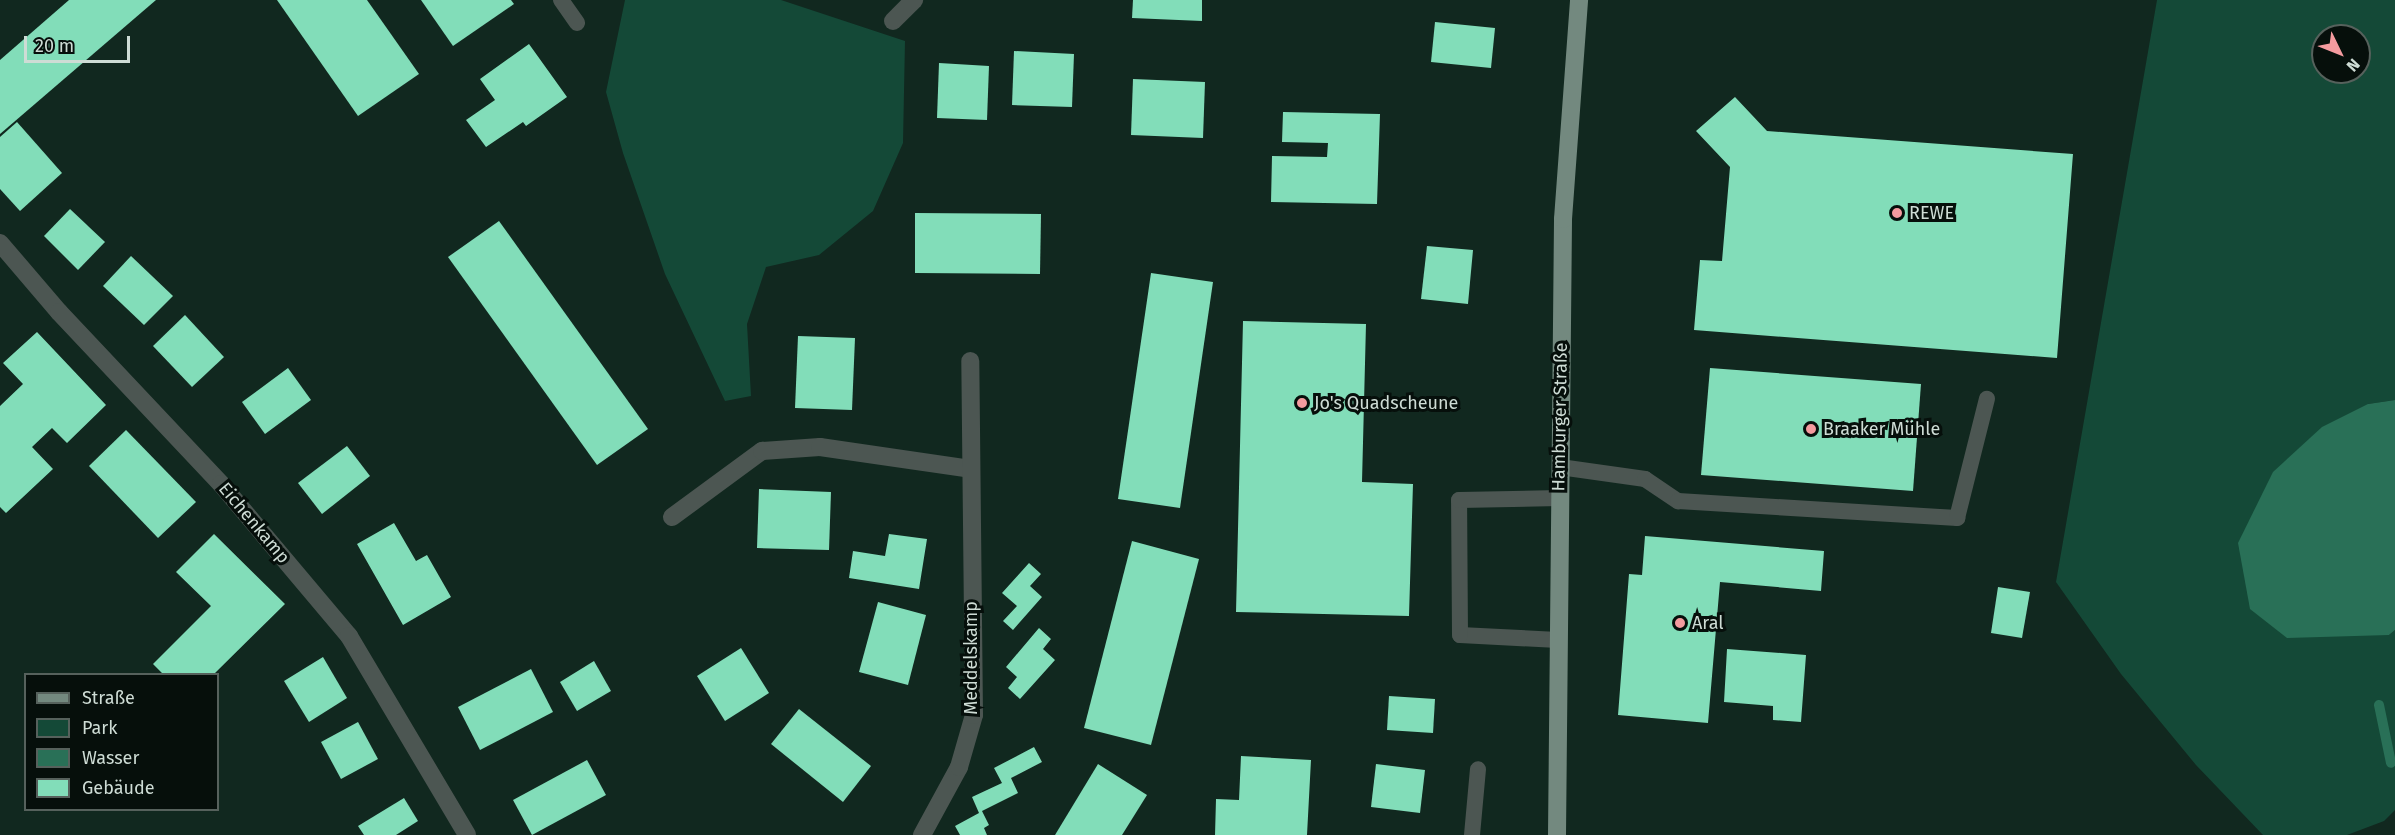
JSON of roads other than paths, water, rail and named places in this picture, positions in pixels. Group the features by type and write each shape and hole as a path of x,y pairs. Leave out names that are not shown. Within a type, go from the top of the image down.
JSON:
{"main road":[{"name":"Hamburger Straße","path":"1557,835 1563,219 1579,0"}],"street":[{"path":"893,21 914,0"},
{"name":"Eichenkamp","path":"0,243 59,312 221,483 349,636 467,835"},
{"name":"Meddelskamp","path":"922,835 959,767 974,715 970,361"},
{"path":"672,517 762,451 820,447 970,470"}],"lane":[{"path":"561,0 577,23"},
{"path":"1560,467 1645,479 1678,501 1957,518 1987,399"},
{"path":"1558,640 1460,635 1459,500 1560,498"},
{"path":"1472,835 1478,769"}],"water":[{"path":"2395,400 2395,630 2389,635 2287,638 2250,609 2238,543 2273,472 2322,427 2368,404"}],"waterway":[{"path":"2379,705 2391,763"}],"place":[{"name":"REWE","path":"1897,213"},
{"name":"Jo's Quadscheune","path":"1302,403"},
{"name":"Braaker Mühle","path":"1811,429"},
{"name":"Aral","path":"1680,623"}]}
